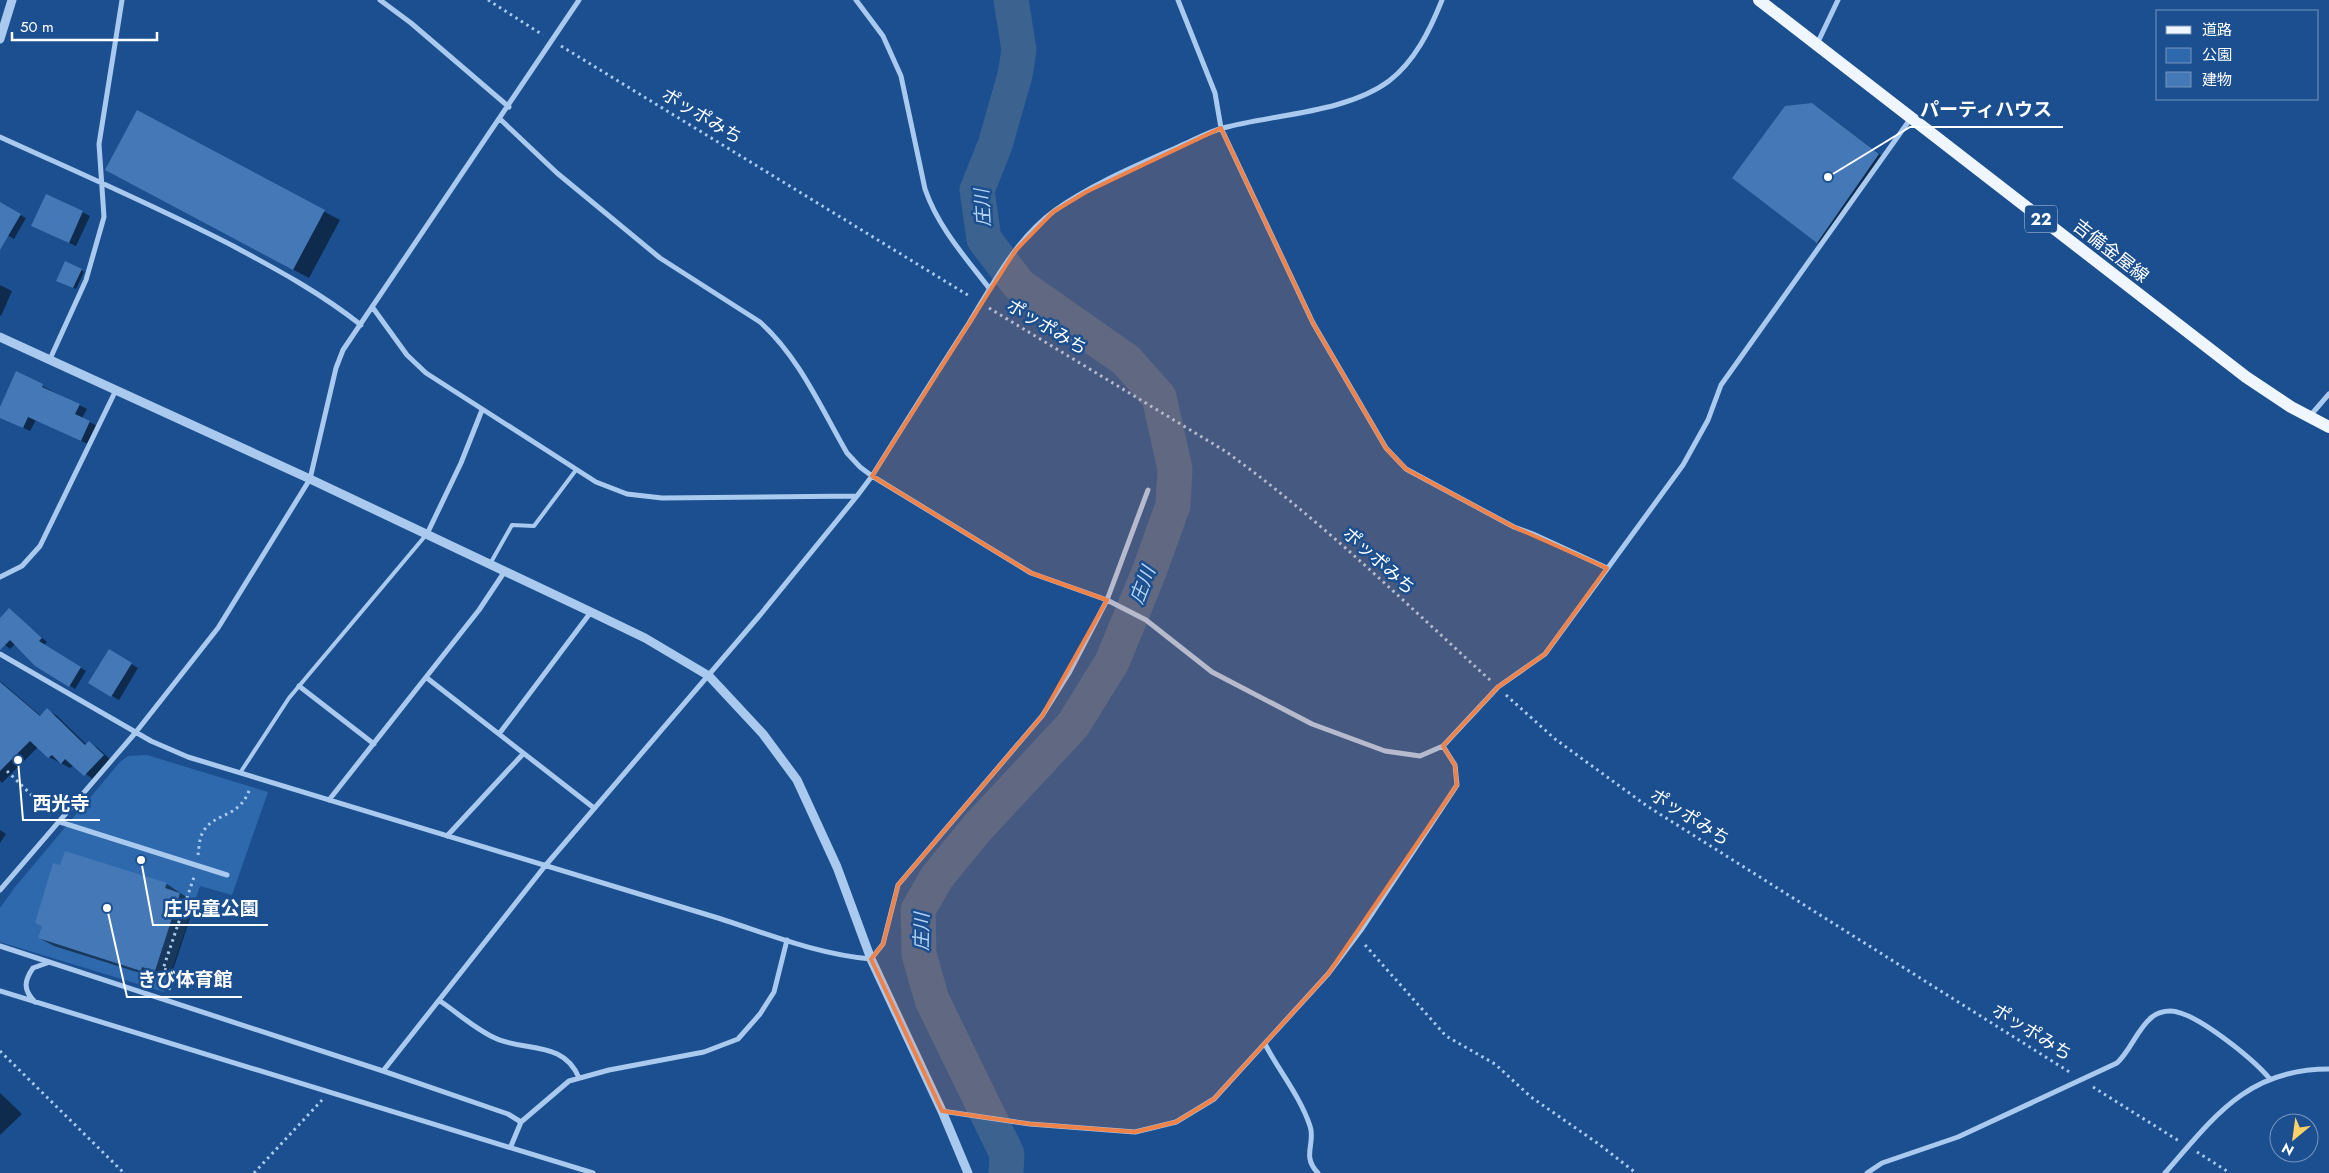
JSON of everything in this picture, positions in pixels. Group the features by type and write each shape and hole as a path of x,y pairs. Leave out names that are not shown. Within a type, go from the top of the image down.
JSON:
{"main road":[{"name":"吉備金屋線","path":"1759,0 2246,377 2309,417 2329,427"}],"street":[{"path":"0,39 12,0"},
{"path":"50,360 79,298 95,252 104,216 98,144 122,0"},
{"path":"380,0 411,23 509,107"},
{"path":"0,890 176,684 218,628 310,479 336,368 343,350 509,107 579,0"},
{"path":"856,0 883,36 901,76 925,189 931,206 942,226 989,288"},
{"path":"1178,0 1215,93 1221,128 1313,323 1386,448 1406,469 1514,527 1607,568"},
{"path":"383,1071 545,866 709,676 857,496 872,476 989,288 1021,243 1053,212 1086,192 1162,154 1221,128 1337,104 1371,92 1388,81 1418,49 1429,31 1442,0"},
{"path":"1817,45 1838,0"},
{"path":"500,119 557,173 660,258 760,322 774,335 787,350 847,452 860,467 872,476 1031,573 1107,600 1146,620 1212,672 1312,724 1385,751 1420,756 1443,746 1498,687 1545,654 1683,465 1708,420 1721,385 1910,118"},
{"path":"0,137 192,224 261,260 338,307 360,325"},
{"path":"373,308 417,366 436,381 576,470 612,490 641,496 688,498 857,496"},
{"path":"0,337 310,479 591,612 645,638 709,676 763,734 798,780 837,867 871,959 942,1111 968,1173"},
{"path":"0,577 22,566 40,546 116,390"},
{"path":"2309,417 2329,394"},
{"path":"427,534 461,463 482,410"},
{"path":"871,959 883,944 898,885 1042,716 1069,673 1107,600 1148,490"},
{"path":"329,800 427,678 479,610 505,571"},
{"path":"499,734 591,612"},
{"path":"0,654 176,753 786,940 846,957 871,959"},
{"path":"427,678 594,808"},
{"path":"299,686 374,744"},
{"path":"942,1111 1030,1124 1135,1132 1176,1122 1214,1099 1328,974 1357,936 1457,785 1454,765 1443,746"},
{"path":"447,836 523,754"},
{"path":"60,822 227,875"},
{"path":"511,1146 521,1122 569,1081 704,1052 738,1039 760,1014 774,992 786,940"},
{"path":"0,946 383,1071 508,1114 521,1122"},
{"path":"35,1002 26,990 27,978 34,968 49,962"},
{"path":"0,991 511,1146 593,1173"},
{"path":"440,1001 497,1040 543,1048 559,1054 576,1071 579,1078"},
{"path":"1868,1173 1882,1163 1958,1137 2117,1063 2125,1055 2144,1025 2161,1012 2171,1011 2195,1019 2260,1067 2270,1079"},
{"path":"1264,1044 1303,1110 1311,1128 1308,1153 1312,1167 1318,1173"},
{"path":"2166,1173 2227,1104 2270,1079 2305,1070 2329,1069"}],"lane":[{"path":"490,564 512,525 534,526 576,470"},
{"path":"240,773 278,714 299,686 427,534"}],"path":[{"name":"ポッポみち","path":"488,0 552,41 1225,451 1284,495 1554,739 1647,806 2230,1173"},
{"path":"7,771 60,822"},
{"path":"166,1000 173,972 163,969 196,865 203,831 213,822 231,813 243,803 254,778"},
{"path":"1357,936 1446,1036 1495,1064 1531,1097 1600,1145 1636,1173"},
{"path":"0,1051 124,1173"},
{"path":"254,1173 314,1111 327,1091"}],"highlighted area":[{"path":"1221,128 1313,323 1386,448 1406,469 1514,527 1607,568 1545,654 1498,687 1443,746 1455,765 1457,785 1328,974 1214,1099 1176,1122 1135,1132 1030,1124 942,1111 871,959 883,944 898,885 1042,716 1107,600 1031,573 872,476 1015,251 1053,212 1086,192"}],"green space":[{"path":"147,755 268,792 232,895 200,886 164,992 0,942 0,908 15,887 120,762 128,756"}],"building":[{"path":"1812,103 1879,154 1817,243 1732,178 1785,106"},
{"path":"137,110 325,210 293,270 105,170"},
{"path":"46,194 83,211 69,243 31,226"},
{"path":"0,202 21,214 0,250"},
{"path":"65,261 82,269 73,288 56,281"},
{"path":"16,371 43,384 42,387 80,404 75,414 90,421 81,441 28,417 23,428 0,418 0,407"},
{"path":"9,608 42,638 39,641 81,667 69,687 35,666 10,640 0,650 0,618"},
{"path":"109,649 132,663 111,697 88,683"},
{"path":"0,682 40,716 47,708 85,745 89,741 104,755 84,776 65,759 61,764 52,755 48,758 30,741 0,771"},
{"path":"65,851 167,883 165,888 180,893 155,971 142,967 141,971 38,938 42,926 35,923 53,863 60,865"}],"waterway":[{"name":"庄川","path":"1006,1173 1007,1154 932,1000 919,954 918,910 937,877 978,827 1073,725 1112,662 1149,572 1173,505 1175,469 1159,397 1126,360 1019,285 984,239 977,190 995,145 1015,75 1019,50 1011,0"}],"place":[{"name":"パーティハウス","path":"1828,177"},
{"name":"西光寺","path":"18,760"},
{"name":"庄児童公園","path":"141,860"},
{"name":"きび体育館","path":"107,908"}]}
